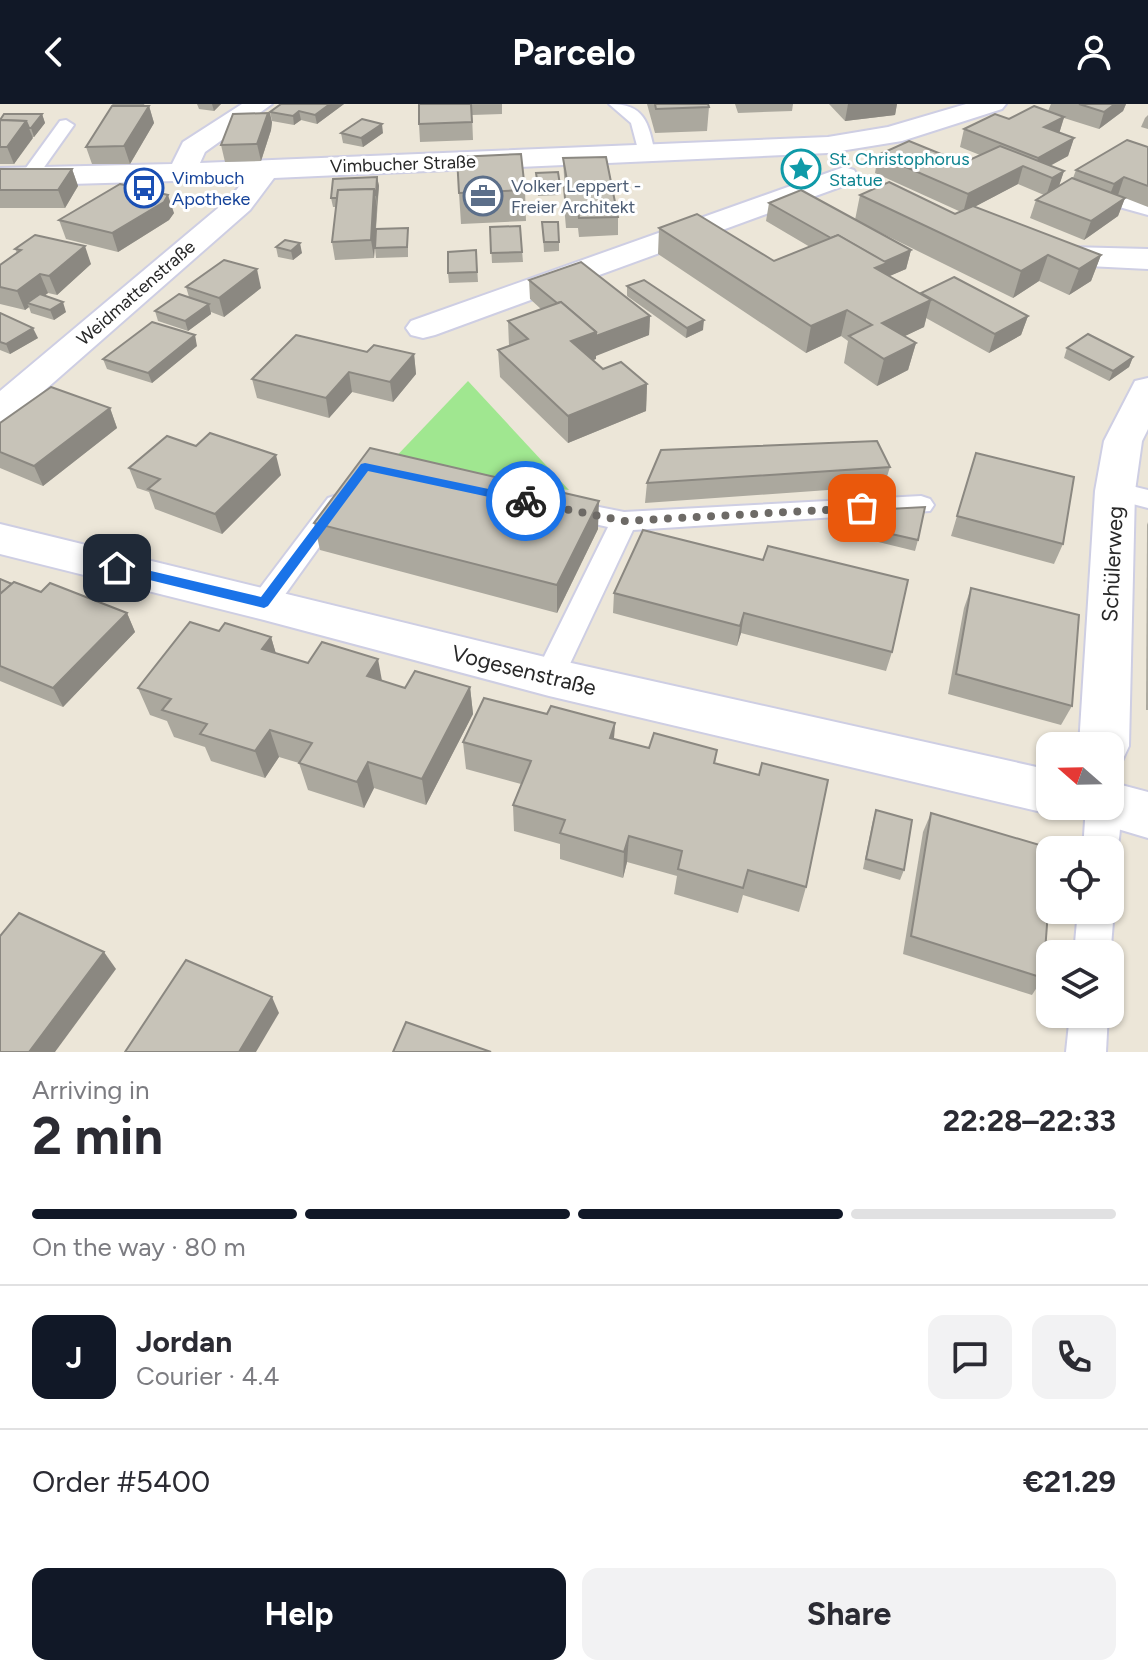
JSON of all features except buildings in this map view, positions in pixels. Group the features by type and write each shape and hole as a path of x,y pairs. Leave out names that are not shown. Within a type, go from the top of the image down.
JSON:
{"street":[{"path":"182,172 193,148 259,104"},
{"name":"Vimbucher Straße","path":"14,176 263,170 828,145 892,135 993,104"},
{"path":"423,328 858,182 828,145"},
{"name":"Weidmattenstraße","path":"0,410 240,204 257,185 263,170"},
{"path":"1011,240 1068,256 1148,259"},
{"name":"Schülerweg","path":"1106,732 1132,495 1123,441 1148,389"},
{"name":"Vogesenstraße","path":"0,539 549,677 1036,789"},
{"path":"1124,809 1148,815"}],"lane":[{"path":"617,104 639,121 646,153"},
{"path":"14,176 66,125"},
{"path":"1119,201 1148,209"},
{"path":"264,603 356,479"},
{"path":"532,502 624,521 921,505"},
{"path":"549,677 624,521"},
{"path":"1086,1052 1088,1028"}],"green space":[{"path":"468,381 569,490 387,466"}],"way so far":[{"path":"526,501 624,521 862,508"}],"place":[{"name":"St. Christophorus Statue","path":"801,169"},
{"name":"Vimbuch Apotheke","path":"144,188"},
{"name":"Volker Leppert - Freier Architekt","path":"483,196"}],"route":[{"path":"117,568 264,603 365,467 526,501"}]}
